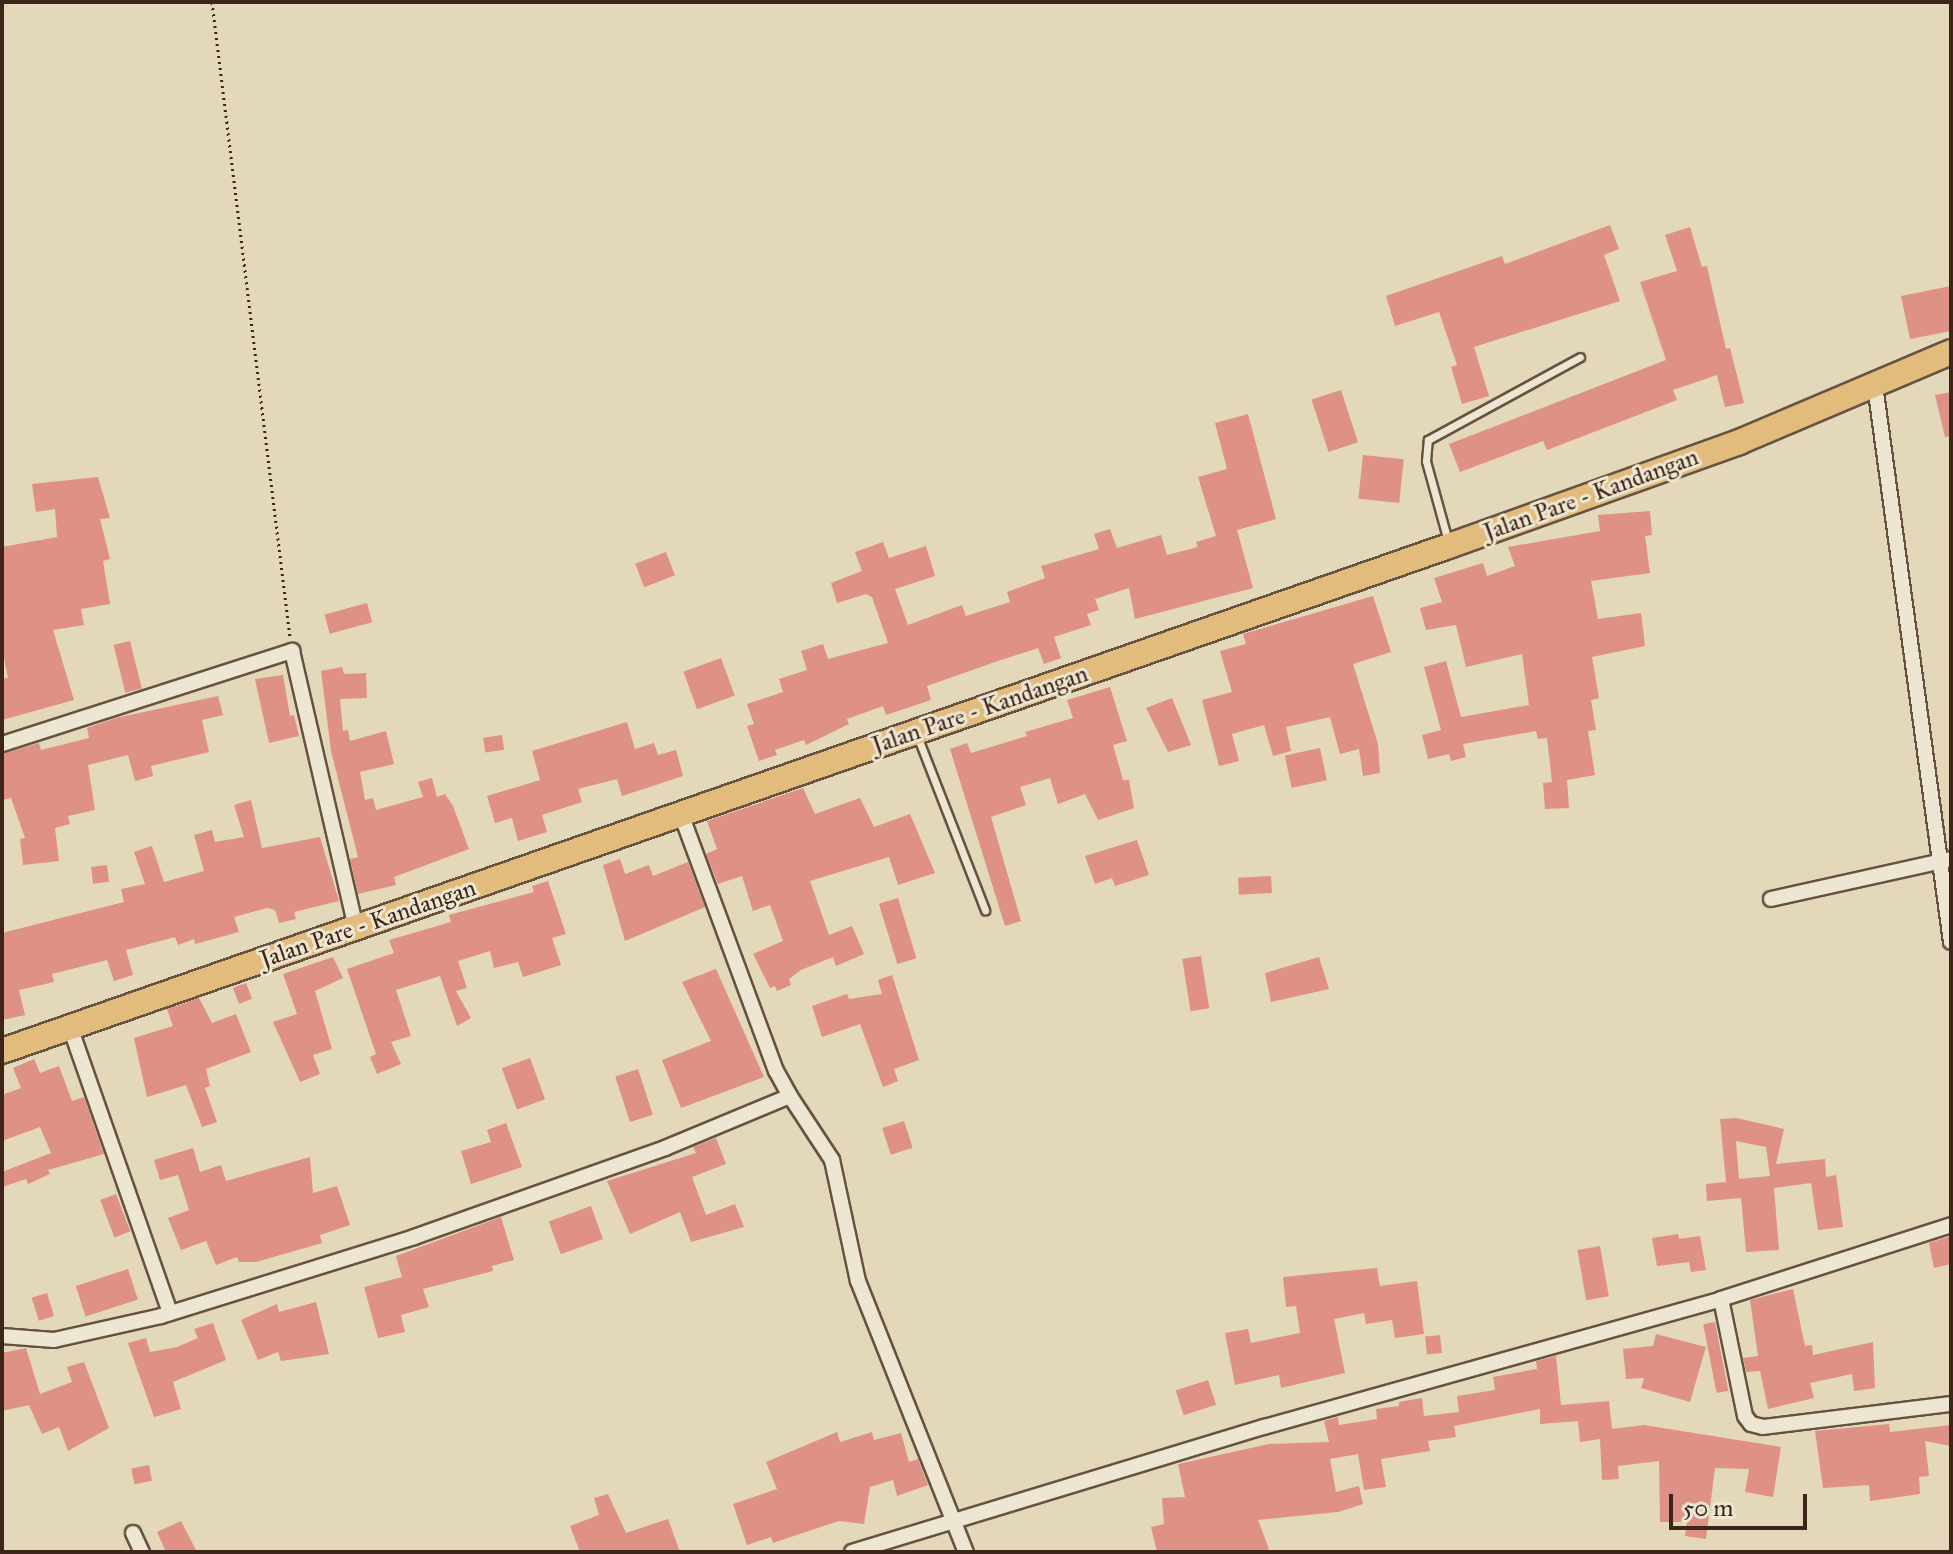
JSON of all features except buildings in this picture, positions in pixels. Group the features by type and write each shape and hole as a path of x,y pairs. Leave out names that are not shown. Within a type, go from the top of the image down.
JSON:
{"main road":[{"name":"Jalan Pare - Kandangan","path":"2,1051 1739,442 1951,352"}],"street":[{"path":"1875,385 1945,860 1951,942"},
{"path":"2,744 292,651 356,928"},
{"path":"681,814 776,1071 832,1160 858,1281 957,1518 966,1552"},
{"path":"1771,899 1945,860"},
{"path":"70,1027 170,1313"},
{"path":"2,1336 54,1340 170,1313 414,1237 665,1148 790,1096"},
{"path":"852,1552 957,1518 1721,1299 1951,1225"},
{"path":"1721,1299 1745,1416 1751,1424 1763,1427 1951,1404"},
{"path":"133,1533 142,1552"}],"lane":[{"path":"1449,546 1426,461 1428,440 1580,357"},
{"path":"916,732 985,910"}],"path":[{"path":"212,2 292,651"}]}
